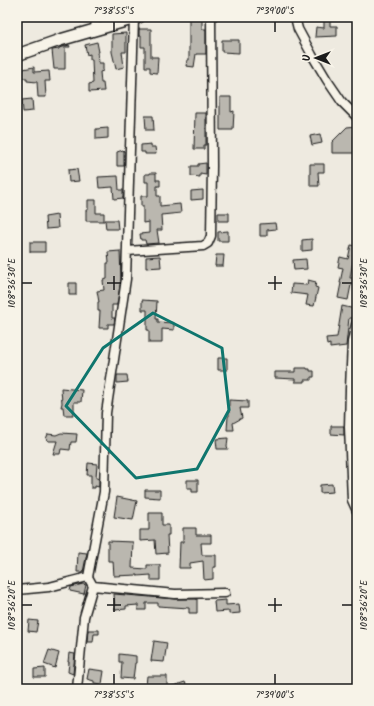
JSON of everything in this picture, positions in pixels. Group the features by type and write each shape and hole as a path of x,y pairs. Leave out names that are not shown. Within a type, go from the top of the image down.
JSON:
{"street":[{"path":"95,30 96,17"},
{"path":"127,251 203,246 208,243 212,236 211,17"},
{"path":"295,17 298,28 326,80 342,102 357,117"},
{"path":"17,55 60,40 136,18 126,279 106,413 104,492 88,577 93,586 84,617 77,689"},
{"path":"357,320 352,342 353,390 349,427 352,500 357,511"},
{"path":"17,590 49,587 88,577"},
{"path":"93,586 175,594 225,593"}],"highlighted area":[{"path":"153,313 222,348 229,410 197,469 136,478 66,406 103,348"}],"building":[{"path":"189,17 202,17 202,29 206,29 206,54 196,54 194,67 186,66 187,60 189,60"},
{"path":"324,17 330,17 330,26 337,26 337,36 315,37 316,27 324,28"},
{"path":"139,29 151,29 151,57 158,57 157,73 150,72 150,67 145,67 145,47 141,47 141,36 139,36"},
{"path":"126,33 126,52 122,52 124,67 116,69 112,52 112,34"},
{"path":"222,40 239,40 239,53 222,52"},
{"path":"97,42 99,63 103,63 103,71 100,72 101,83 103,83 104,91 89,92 89,84 93,83 92,60 90,60 90,54 87,55 85,45"},
{"path":"69,45 70,47 65,47 65,69 54,69 52,50"},
{"path":"34,67 34,72 49,71 50,81 45,81 46,97 38,97 37,82 27,81 27,78 22,78 23,69"},
{"path":"220,97 231,97 231,112 234,111 233,130 220,130"},
{"path":"32,99 33,111 23,112 22,100"},
{"path":"195,113 206,113 206,145 204,145 204,149 194,149"},
{"path":"145,116 153,116 154,130 146,130"},
{"path":"357,126 357,136 354,136 354,153 332,153 332,142 347,127"},
{"path":"108,128 108,138 96,139 96,129"},
{"path":"320,134 322,143 312,145 310,136"},
{"path":"151,144 151,147 155,147 156,154 145,154 145,152 141,152 141,145"},
{"path":"123,150 124,166 117,166 117,152"},
{"path":"206,163 206,175 200,174 200,177 191,176 191,166 198,166 198,164"},
{"path":"310,164 324,164 324,172 318,172 319,186 310,186"},
{"path":"77,169 79,181 69,182 68,170"},
{"path":"156,173 156,180 160,180 160,186 157,186 157,196 160,196 160,206 180,204 181,213 161,215 162,230 157,230 159,243 146,244 145,240 141,240 140,234 149,233 149,222 143,223 143,206 141,206 141,196 148,196 148,182 145,182 145,174"},
{"path":"118,176 119,190 123,190 123,198 114,199 113,187 99,188 98,177"},
{"path":"203,190 203,199 191,200 191,191"},
{"path":"88,200 96,200 96,213 104,213 104,221 86,221"},
{"path":"218,213 229,213 229,221 218,221"},
{"path":"57,215 58,228 46,229 45,217"},
{"path":"105,220 117,220 118,229 106,229"},
{"path":"275,223 276,229 267,230 267,236 260,236 260,224"},
{"path":"228,231 228,241 218,241 218,232"},
{"path":"312,239 312,250 302,251 302,240"},
{"path":"30,242 45,242 45,252 30,252"},
{"path":"351,245 357,246 357,256 354,255 350,278 354,278 348,300 338,298 343,268 338,267 340,257 348,259"},
{"path":"120,251 121,279 117,305 112,305 112,318 115,318 114,324 108,324 108,328 99,328 100,311 98,311 99,302 97,291 104,290 103,280 107,279 107,263 109,263 108,252"},
{"path":"216,255 224,255 223,266 215,266"},
{"path":"160,256 161,267 146,268 146,257"},
{"path":"306,259 307,269 294,270 293,260"},
{"path":"308,280 316,282 315,287 318,288 314,306 306,305 308,295 291,293 292,284 307,285"},
{"path":"69,283 76,283 76,295 69,295"},
{"path":"142,300 157,301 156,319 158,319 158,322 174,323 174,330 162,329 162,343 149,343 149,330 147,330 147,310 142,310"},
{"path":"342,306 355,309 352,318 349,318 346,346 330,348 330,344 327,345 326,338 337,337"},
{"path":"218,358 227,358 227,370 218,370"},
{"path":"295,368 310,369 310,371 314,371 314,377 311,377 311,380 304,380 304,382 295,382 295,379 275,378 275,372 295,372"},
{"path":"117,375 127,375 128,382 117,383"},
{"path":"61,388 82,390 81,402 74,402 73,415 64,415 63,407 61,407"},
{"path":"229,400 248,401 248,408 240,408 242,418 233,423 234,430 227,430"},
{"path":"331,426 344,426 344,435 331,434"},
{"path":"61,433 77,434 76,442 71,442 70,450 61,449 60,454 53,454 57,441 49,441 46,439 48,434 56,435"},
{"path":"228,438 228,449 217,449 216,439"},
{"path":"88,463 97,464 96,478 99,478 99,487 95,486 95,488 91,488 91,475 87,475"},
{"path":"187,480 198,480 198,492 192,492 192,488 187,488"},
{"path":"332,484 333,492 320,493 320,485"},
{"path":"145,490 160,490 160,498 145,497"},
{"path":"117,497 137,501 133,520 114,517"},
{"path":"149,513 162,513 162,525 169,525 169,535 167,535 168,553 156,554 155,540 140,541 140,530 149,530"},
{"path":"183,528 196,528 196,535 211,535 211,543 201,543 202,555 216,555 216,567 213,567 213,579 204,580 203,561 190,563 190,568 179,568 180,542 183,542"},
{"path":"108,541 133,542 132,568 147,569 147,565 160,565 160,580 151,580 151,575 114,576 113,561 108,561"},
{"path":"78,552 87,553 83,572 77,572"},
{"path":"83,584 86,585 84,594 70,591 71,587"},
{"path":"114,594 175,599 197,599 197,613 189,613 189,608 158,606 158,603 146,603 146,610 138,610 138,605 126,606 126,609 115,610"},
{"path":"226,600 226,605 239,604 240,613 229,614 229,611 215,612 214,601"},
{"path":"29,620 38,621 36,632 28,631"},
{"path":"88,630 99,630 99,634 94,634 93,642 87,642"},
{"path":"154,641 167,643 164,662 151,661"},
{"path":"49,650 59,653 55,668 44,664"},
{"path":"69,653 75,654 73,674 68,672"},
{"path":"119,654 136,656 133,679 121,678 122,662 119,662"},
{"path":"45,668 45,677 34,677 34,669"},
{"path":"89,669 104,671 102,684 94,683 94,681 87,679"},
{"path":"147,676 167,676 167,687 146,686"},
{"path":"185,682 188,689 167,689 167,688"}]}
